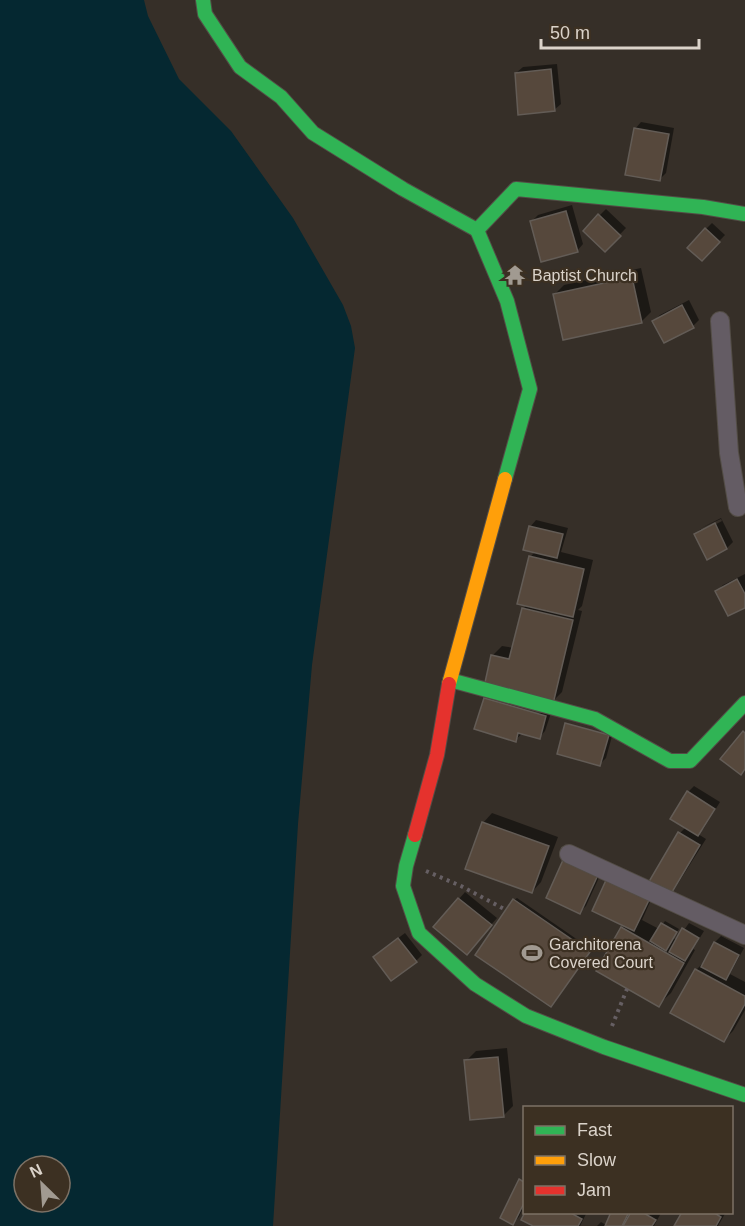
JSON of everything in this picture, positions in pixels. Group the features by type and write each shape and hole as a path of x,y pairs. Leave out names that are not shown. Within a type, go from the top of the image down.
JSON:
{"street":[{"path":"202,0 205,14 240,67 281,97 313,133 402,189 477,230 507,301 530,389 450,680 437,755 406,866 403,886 419,933 475,984 526,1016 604,1047 745,1095"},
{"path":"477,230 516,189 703,207 745,214"},
{"path":"720,321 729,453 743,512"},
{"path":"450,680 595,719 670,761 690,761 745,703"},
{"path":"568,854 745,935"}],"path":[{"path":"406,866 424,870 461,886 506,910"},
{"path":"604,1047 627,989"}],"water":[{"path":"0,0 144,0 148,16 179,79 231,131 293,218 343,305 351,326 355,348 312,665 298,824 273,1226 0,1226"}],"building":[{"path":"551,69 555,111 518,115 515,73"},
{"path":"634,128 669,134 660,181 625,175"},
{"path":"566,211 578,252 541,262 530,221"},
{"path":"598,214 621,236 605,252 583,231"},
{"path":"705,228 720,242 702,261 687,248"},
{"path":"632,277 642,323 563,340 553,294"},
{"path":"682,305 694,328 664,343 652,321"},
{"path":"715,523 727,549 707,560 694,534"},
{"path":"529,526 563,534 557,558 523,550"},
{"path":"529,556 584,569 573,617 517,604"},
{"path":"737,579 745,594 745,608 728,616 715,591"},
{"path":"522,608 573,620 553,704 484,687 491,655 509,659"},
{"path":"484,698 546,716 540,739 518,733 516,742 474,729"},
{"path":"565,723 609,735 600,766 557,754"},
{"path":"743,731 745,733 745,769 741,775 720,759"},
{"path":"687,791 715,809 698,836 670,819"},
{"path":"482,822 549,846 532,893 465,869"},
{"path":"678,832 700,845 668,899 647,885"},
{"path":"563,860 598,875 580,914 546,898"},
{"path":"607,878 650,898 634,931 592,911"},
{"path":"458,898 492,925 467,955 433,927"},
{"name":"Garchitorena Covered Court","path":"513,899 590,952 551,1007 475,955"},
{"path":"661,923 677,932 666,951 650,941"},
{"path":"621,927 684,963 659,1007 596,971"},
{"path":"682,928 699,938 685,961 669,952"},
{"path":"398,938 417,962 391,981 373,957"},
{"path":"714,942 739,955 726,980 701,967"},
{"path":"695,969 745,996 745,1004 724,1042 670,1013"},
{"path":"498,1057 504,1117 470,1120 464,1060"},
{"path":"519,1179 523,1181 523,1205 513,1225 500,1218"},
{"path":"524,1214 573,1214 582,1219 578,1226 533,1226 521,1220"},
{"path":"610,1214 628,1214 622,1226 605,1226"},
{"path":"630,1214 646,1214 656,1220 652,1226 623,1226"},
{"path":"681,1214 716,1214 721,1217 716,1226 674,1226"}],"traffic: fast":[{"path":"203,0 205,14 240,67 281,97 313,133 403,189 477,230"},
{"path":"505,479 530,389 507,301 477,230 516,189 703,207 745,214"},
{"path":"450,680 595,719 670,761 690,761 745,703"},
{"path":"415,835 403,886 419,933 475,984 526,1016 604,1047 745,1095"}],"traffic: slow":[{"path":"449,684 505,479"}],"traffic: jam":[{"path":"415,835 437,755 449,684"}],"place":[{"name":"Baptist Church","path":"515,275"},
{"name":"Garchitorena Covered Court","path":"532,953"}]}
